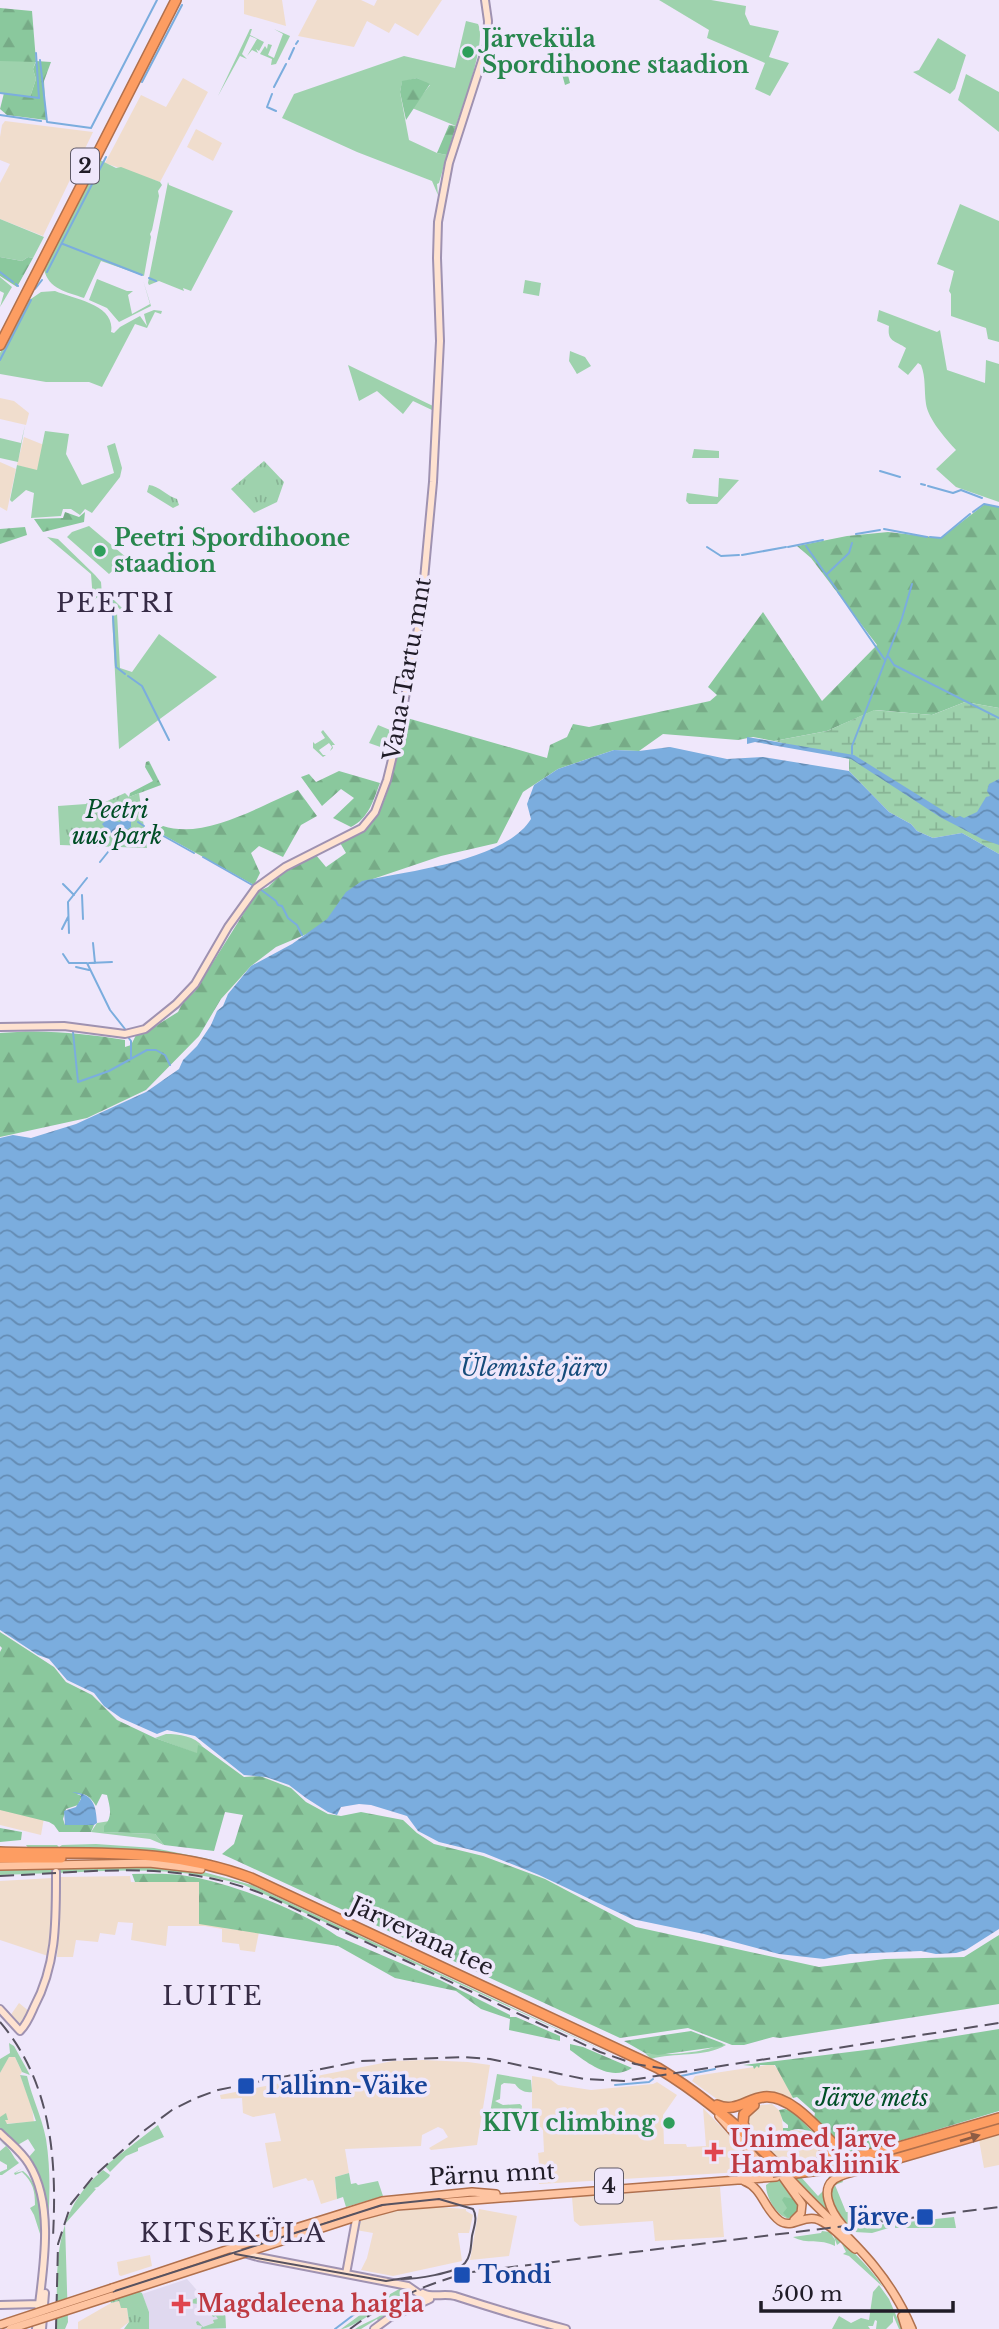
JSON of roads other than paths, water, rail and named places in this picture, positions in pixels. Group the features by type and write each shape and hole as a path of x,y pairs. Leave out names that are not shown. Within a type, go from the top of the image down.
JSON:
{"highway":[{"name":"2","path":"0,333 170,0"},
{"name":"2","path":"0,345 176,0"},
{"name":"Järvevana tee","path":"0,1852 142,1853 239,1874 658,2068 709,2101 751,2137 775,2174"},
{"path":"0,1858 63,1861"},
{"name":"Järvevana tee","path":"63,1861 150,1859 247,1880 646,2066 669,2079 719,2116 775,2174"},
{"path":"709,2101 723,2108 741,2110 766,2097 784,2101 800,2112 828,2146 844,2156"},
{"path":"741,2110 743,2123 751,2137"},
{"name":"Pärnu mnt","path":"830,2166 844,2156 859,2157 999,2118"},
{"name":"Pärnu mnt","path":"775,2174 885,2162 999,2129"},
{"path":"938,2136 942,2140 940,2146"},
{"path":"828,2146 830,2166"}],"main road":[{"name":"Järvevana tee","path":"0,1866 47,1865 63,1861"},
{"path":"719,2116 760,2163 762,2169 775,2174 857,2248 893,2289 912,2329"},
{"path":"885,2162 837,2177 828,2188 828,2198 831,2209 898,2306 906,2329"},
{"path":"775,2174 802,2204 801,2213 794,2220 780,2218 764,2192 763,2185 775,2174"},
{"path":"760,2192 775,2174"},
{"name":"Pärnu mnt","path":"472,2196 743,2180 775,2174"},
{"name":"Pärnu mnt","path":"10,2329 230,2249 357,2213 472,2196 775,2174"},
{"path":"743,2180 760,2192 779,2221 791,2224 804,2219 817,2219 857,2248"},
{"name":"Pärnu mnt","path":"0,2325 233,2258 357,2213"},
{"path":"164,2279 190,2276"}],"street":[{"name":"Vana-Tartu mnt","path":"0,1027 64,1026 125,1034 145,1028 176,1004 195,984 228,927 256,888 285,867 362,828 375,812 387,780 408,690 423,591 433,482 440,341 437,247 441,199 456,135 482,58 489,28 484,1"},
{"path":"0,2010 20,2031 42,1993 53,1960 55,1872 63,1861"},
{"path":"47,1865 55,1872"},
{"path":"0,2134 17,2149 32,2169 41,2191 44,2208 44,2251 40,2329"},
{"path":"346,2274 357,2213"},
{"path":"230,2249 258,2257 411,2285 425,2298"},
{"path":"233,2258 258,2257"},
{"path":"374,2329 425,2298 449,2295 566,2329"},
{"path":"4,2305 40,2301"},
{"path":"4,2305 27,2306 40,2301"},
{"path":"37,2316 40,2301"},
{"path":"27,2306 36,2312 40,2329"}],"water":[{"path":"747,737 854,755 955,818 964,818 977,812 986,797 990,796 987,791 989,784 999,779 999,845 940,817 851,759 755,742 747,744"},
{"name":"Ülemiste järv","path":"670,747 727,759 763,757 849,771 889,812 911,824 917,831 933,838 962,833 999,854 999,1929 966,1950 956,1953 936,1954 921,1951 850,1954 824,1959 779,1954 632,1919 539,1875 484,1853 439,1842 418,1831 407,1816 359,1804 341,1807 337,1815 328,1812 289,1785 266,1777 244,1775 195,1736 167,1730 157,1734 121,1718 104,1706 94,1693 67,1680 49,1659 38,1655 0,1630 0,1138 13,1135 31,1138 76,1124 146,1092 179,1069 211,1025 228,994 251,966 292,944 327,919 346,892 362,881 454,862 500,845 518,833 531,819 527,804 534,785 558,769 614,750 639,751"},
{"path":"127,803 131,807 131,827 121,834 109,833 102,824 110,817 120,822 121,806"},
{"path":"72,1792 85,1795 92,1801 97,1823 65,1825 64,1811 76,1807 81,1799 81,1795"}],"waterway":[{"path":"40,60 47,122 91,128 157,0"},
{"path":"142,82 182,5"},
{"path":"289,59 294,48"},
{"path":"0,93 39,98 36,53"},
{"path":"274,87 286,64"},
{"path":"272,94 267,107 276,111"},
{"path":"0,115 41,121"},
{"path":"47,272 106,157"},
{"path":"63,244 142,275"},
{"path":"0,272 13,282"},
{"path":"149,278 156,281"},
{"path":"35,289 42,280"},
{"path":"0,360 31,300"},
{"path":"880,471 900,477"},
{"path":"921,484 925,485"},
{"path":"928,486 953,493 961,490 982,498"},
{"path":"973,512 984,504 999,507"},
{"path":"930,537 941,538 970,514"},
{"path":"884,529 927,537"},
{"path":"856,534 880,530"},
{"path":"788,547 823,540"},
{"path":"827,574 849,553 852,543"},
{"path":"806,546 837,590"},
{"path":"707,547 721,556 739,555"},
{"path":"742,555 786,547"},
{"path":"852,754 852,746 902,618 912,584"},
{"path":"838,592 885,660"},
{"path":"112,600 116,667 125,674"},
{"path":"888,656 894,665 999,718"},
{"path":"128,676 142,686 169,740"},
{"path":"138,822 144,826"},
{"path":"151,829 194,853"},
{"path":"114,839 115,834"},
{"path":"100,862 108,852"},
{"path":"203,857 254,886"},
{"path":"69,933 68,902 87,878"},
{"path":"63,884 74,895"},
{"path":"260,889 282,906 302,935"},
{"path":"82,895 83,919"},
{"path":"62,929 68,917"},
{"path":"93,943 95,963"},
{"path":"63,954 69,963 87,963 110,1010 125,1029"},
{"path":"89,963 112,962"},
{"path":"76,967 89,970"},
{"path":"73,1032 78,1082 109,1071 147,1050 156,1050 165,1055 170,1065"},
{"path":"128,1037 131,1041 131,1059"},
{"path":"681,2076 715,2069"},
{"path":"615,2085 649,2082 653,2079"},
{"path":"335,2329 360,2310"}],"tram line":[{"path":"0,2328 382,2205 439,2199 473,2209 475,2222 470,2254 465,2263 444,2273 401,2279"},
{"path":"235,2254 386,2281 411,2277"}],"railway":[{"path":"0,1876 138,1870 172,1872 238,1885 272,1898 600,2052 635,2064 667,2069"},
{"path":"0,2022 31,2070 41,2097 52,2151 53,2237"},
{"path":"56,2329 58,2244 71,2204 93,2177 145,2130 172,2110 218,2090 361,2061 463,2057 490,2059 584,2079 624,2081 999,2023"},
{"path":"350,2329 408,2294 472,2272 999,2207"}],"place":[{"name":"Järveküla Spordihoone staadion","path":"468,52"},
{"name":"Peetri Spordihoone staadion","path":"100,551"},
{"name":"Tallinn-Väike","path":"246,2086"},
{"name":"KIVI climbing","path":"669,2123"},
{"name":"Unimed Järve Hambakliinik","path":"714,2152"},
{"name":"Järve","path":"925,2217"},
{"name":"Tondi","path":"462,2275"},
{"name":"Magdaleena haigla","path":"181,2304"}],"district":[{"name":"PEETRI","path":"116,603"},
{"name":"LUITE","path":"213,1996"},
{"name":"KITSEKÜLA","path":"233,2233"}],"park label":[{"name":"Peetri uus park","path":"117,823"},
{"name":"Järve mets","path":"872,2098"}]}
